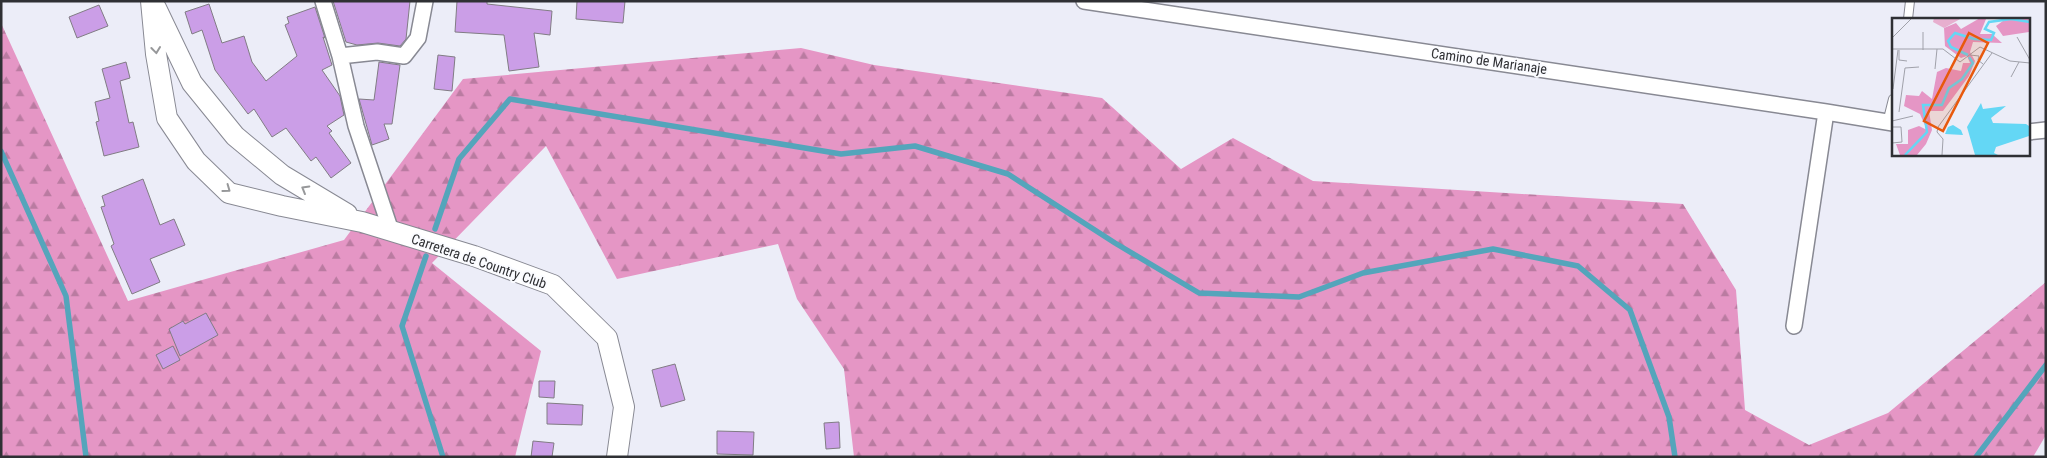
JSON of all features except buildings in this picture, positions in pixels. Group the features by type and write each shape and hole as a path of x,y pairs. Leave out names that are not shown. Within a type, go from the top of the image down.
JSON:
{"street":[{"name":"Carretera de Country Club","path":"152,1 192,83 235,136 282,175 362,222"},
{"name":"Carretera de Country Club","path":"152,1 156,54 167,118 196,161 229,192 282,206 362,222 474,256 553,285 607,338 624,407 617,457"},
{"path":"323,1 340,56 356,126 391,231"},
{"path":"340,56 377,52 404,56 418,38 425,1"},
{"name":"Camino de Marianaje","path":"1084,1 1890,123"},
{"path":"1794,326 1826,112"},
{"path":"2030,132 2046,130"}],"lane":[{"path":"1908,18 1910,1"},
{"path":"1890,123 1892,107"}],"green space":[{"path":"1,23 128,301 344,240 463,79 801,48 874,65 1102,98 1181,169 1233,138 1313,181 1683,204 1736,290 1745,410 1809,445 1888,413 2046,282 2046,435 2033,457 854,457 844,369 797,299 778,244 617,279 546,146 432,263 541,351 515,457 1,457"}],"waterway":[{"path":"435,229 459,159 510,99 841,154 915,146 1008,174 1115,243 1199,293 1299,297 1363,273 1493,249 1578,266 1630,310 1669,417 1675,457"},
{"path":"1,151 66,296 86,457"},
{"path":"426,256 402,326 443,457"},
{"path":"1976,457 2046,365"}]}
